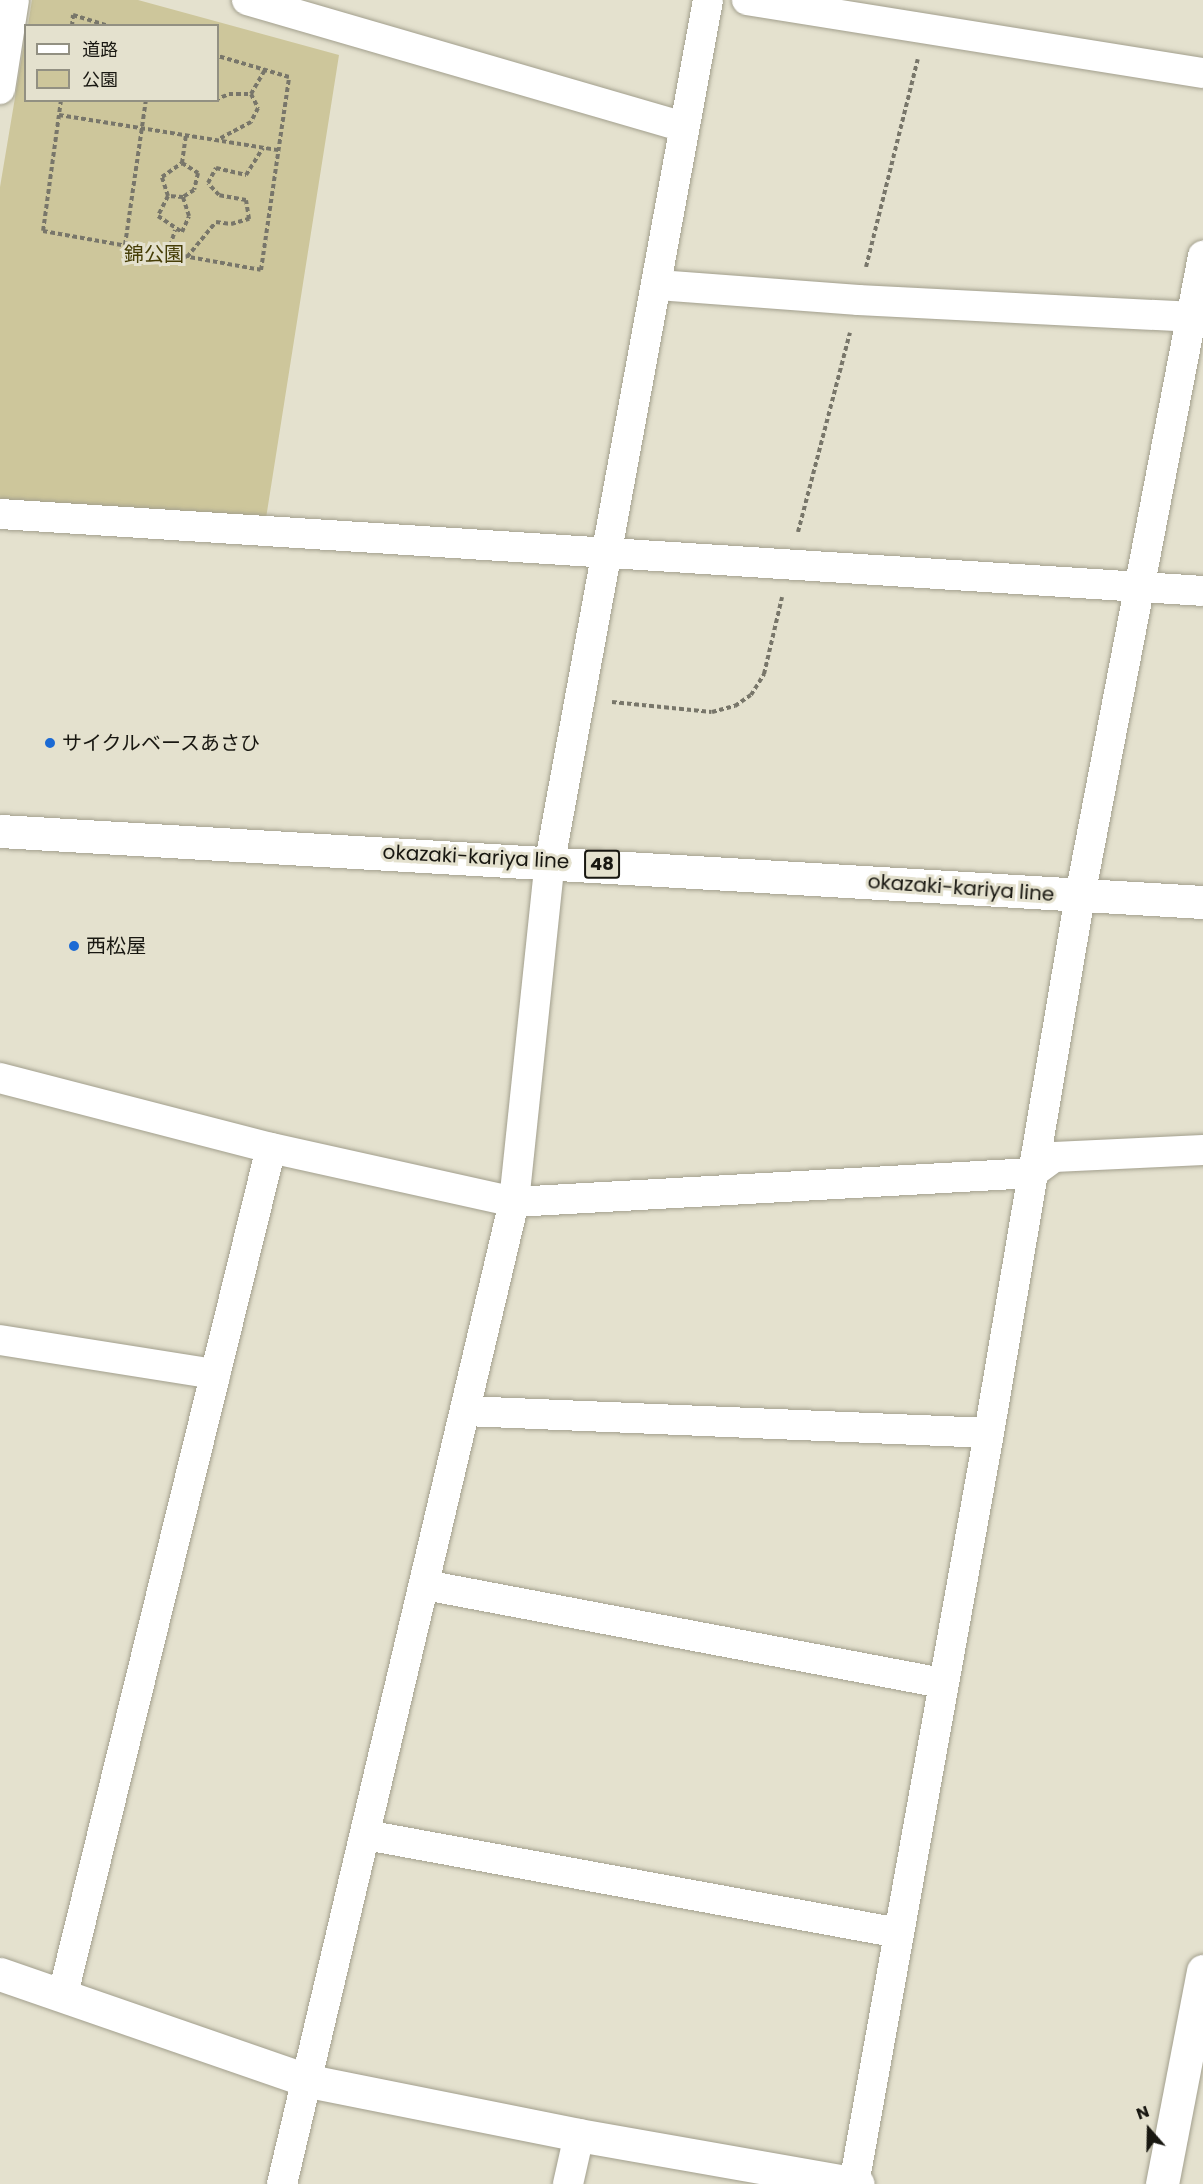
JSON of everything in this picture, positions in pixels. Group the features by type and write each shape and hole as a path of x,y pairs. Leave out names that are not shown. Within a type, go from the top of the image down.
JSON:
{"main road":[{"name":"okazaki-kariya line","path":"0,831 550,861 1203,902"},
{"path":"1162,2184 1203,1971"},
{"path":"0,1974 309,2081 579,2135 855,2184"}],"street":[{"path":"0,88 14,0"},
{"path":"247,0 682,126"},
{"path":"282,2184 309,2081 514,1202 550,861 604,553 658,285 682,126 708,0"},
{"path":"747,0 1203,74"},
{"path":"855,2184 942,1683 989,1433 1080,896 1203,256"},
{"path":"658,285 858,300 1191,317"},
{"path":"0,514 1203,591"},
{"path":"0,1078 271,1148 514,1202 1032,1173 1054,1157 1203,1150"},
{"path":"63,1994 271,1148"},
{"path":"0,1340 215,1374"},
{"path":"465,1412 989,1433"},
{"path":"425,1585 942,1683"},
{"path":"366,1834 899,1933"},
{"path":"568,2184 579,2135"}],"path":[{"path":"72,24 74,15 103,24"},
{"path":"580,699 712,712 735,706 752,695 764,674 789,566 926,29"},
{"path":"62,102 43,231 261,270 289,77 219,56"},
{"path":"251,94 265,70"},
{"path":"219,98 229,94 251,94"},
{"path":"216,140 251,122 258,108 251,94"},
{"path":"125,246 146,102"},
{"path":"59,115 278,150"},
{"path":"183,197 189,216 182,232 175,230 159,216 168,195 162,177 182,163 186,135"},
{"path":"187,257 216,222 231,224 249,219 246,200 219,195 208,183 216,168 246,175 263,148"},
{"path":"168,195 183,197 194,190 198,173 182,163"},
{"path":"168,253 175,230"}],"green space":[{"name":"錦公園","path":"32,0 138,0 339,55 264,531 0,501 0,187 24,44 24,102 219,102 219,24 28,24"}],"place":[{"name":"サイクルベースあさひ","path":"50,743"},
{"name":"西松屋","path":"74,946"}]}
